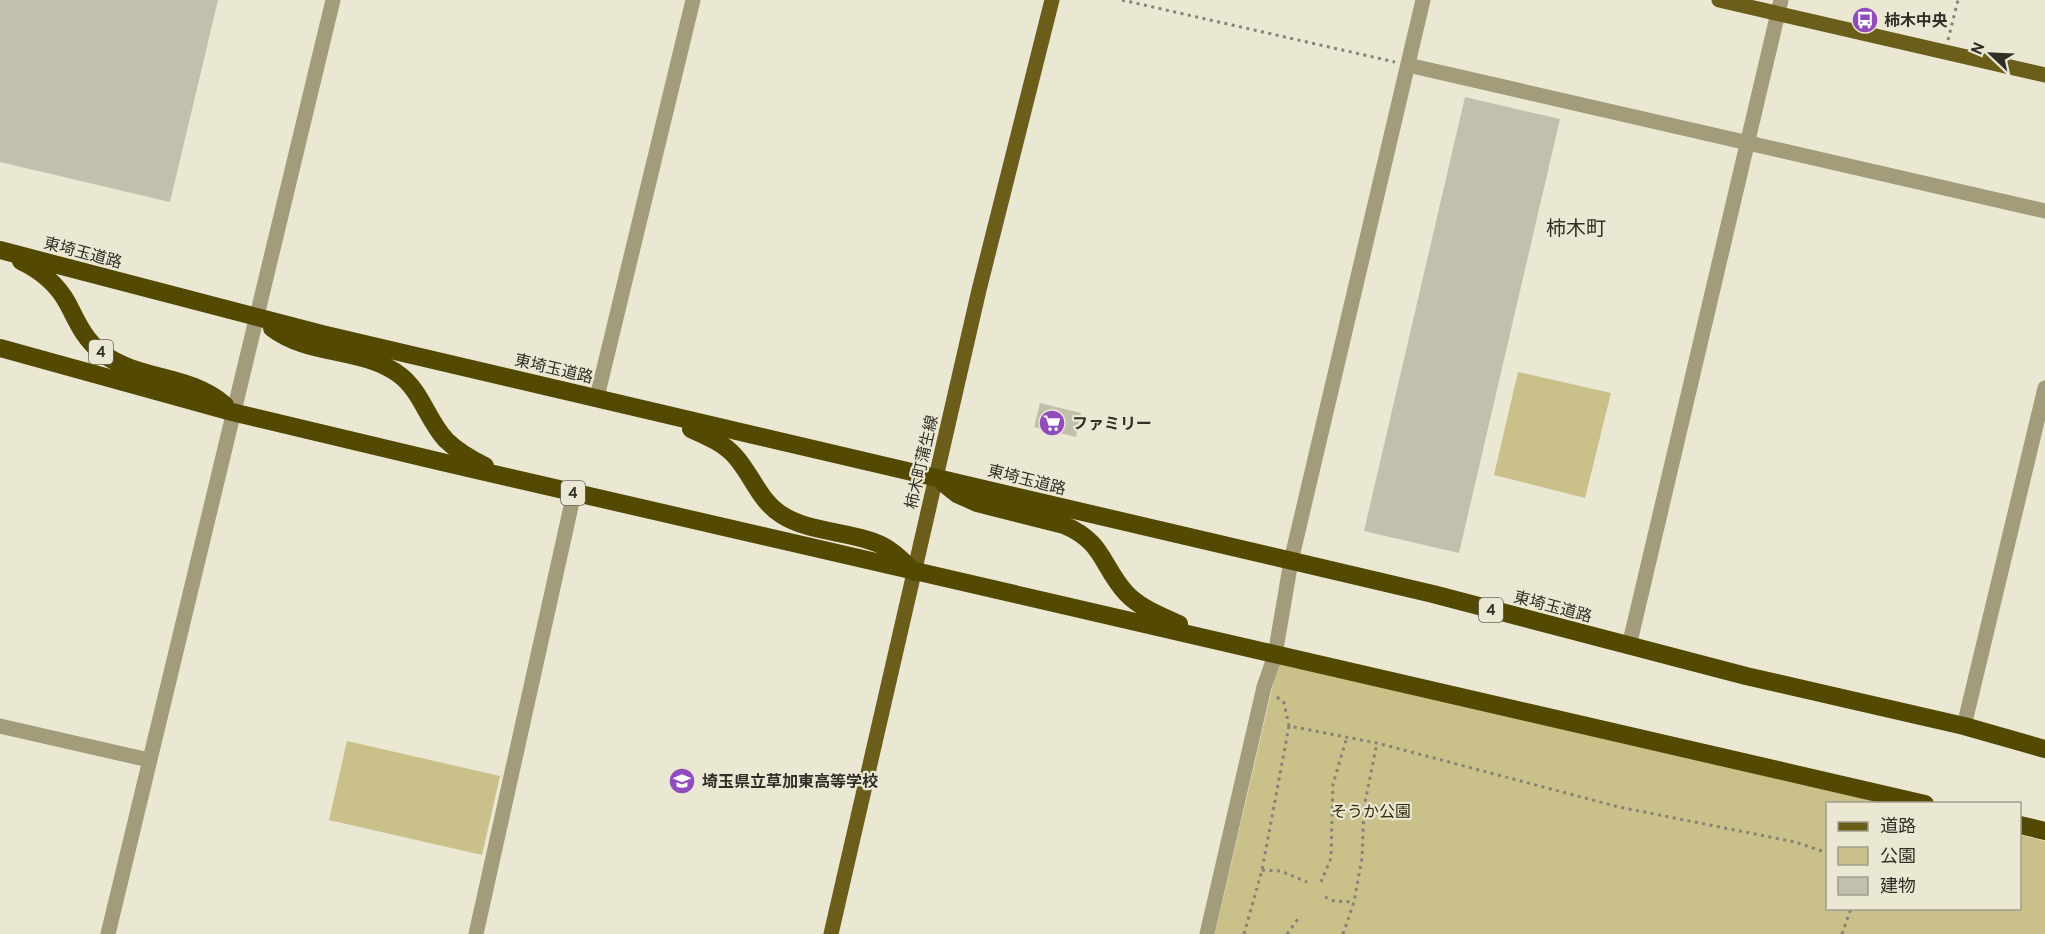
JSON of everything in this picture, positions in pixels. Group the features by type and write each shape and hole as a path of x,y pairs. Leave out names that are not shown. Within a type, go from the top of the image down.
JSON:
{"highway":[{"name":"東埼玉道路","path":"0,251 333,337 1433,594 1856,703 1964,726 2041,749"},
{"name":"4","path":"0,251 27,264 57,287 87,339 102,353 126,367 195,386 214,396 232,412"},
{"name":"4","path":"256,317 277,332 300,343 360,358 381,365 401,376 414,390 446,440 482,465 510,477"},
{"name":"4","path":"0,348 232,412 914,572 1916,802"},
{"name":"4","path":"651,412 723,445 735,456 769,505 782,515 799,523 876,542 894,552 914,572"},
{"name":"4","path":"936,477 957,494 977,503 1076,530 1100,552 1119,584 1141,606 1205,637"},
{"path":"2021,825 2045,831"}],"main road":[{"name":"柿木町蒲生線","path":"831,934 979,290 1052,0"},
{"path":"1719,0 1780,7 2045,75"}],"street":[{"path":"108,934 333,0"},
{"path":"597,398 693,0"},
{"path":"1207,934 1264,687 1275,654 1291,561 1424,0"},
{"path":"1629,646 1780,7"},
{"path":"1408,65 2045,211"},
{"path":"1964,726 2045,388"},
{"path":"476,934 574,493"},
{"path":"0,726 149,760"}],"path":[{"path":"1122,0 1408,65"},
{"path":"1950,33 1958,0"},
{"path":"1244,934 1262,870 1289,726 1284,703 1264,687"},
{"path":"1289,726 1377,743 1619,807 1795,842 1826,854"},
{"path":"1321,882 1331,858 1332,784 1347,737"},
{"path":"1343,934 1354,902 1362,858 1364,807 1377,743"},
{"path":"1262,870 1281,871 1306,882"},
{"path":"1324,897 1334,901 1354,902"},
{"path":"1842,934 1851,910"},
{"path":"1287,934 1300,916"}],"green space":[{"path":"1518,372 1611,393 1585,498 1494,475"},
{"name":"そうか公園","path":"1278,663 1880,802 1826,802 1826,910 2021,910 2021,835 2045,841 2045,934 1215,934"},
{"path":"347,741 500,776 482,855 329,820"}],"building":[{"path":"0,0 218,0 170,202 0,162"},
{"path":"1465,97 1560,119 1459,553 1364,531"},
{"path":"1040,403 1081,413 1076,437 1034,427"}],"place":[{"name":"柿木中央","path":"1865,20"},
{"name":"ファミリー","path":"1052,423"},
{"name":"埼玉県立草加東高等学校","path":"682,781"}],"district":[{"name":"柿木町","path":"1576,228"}]}
